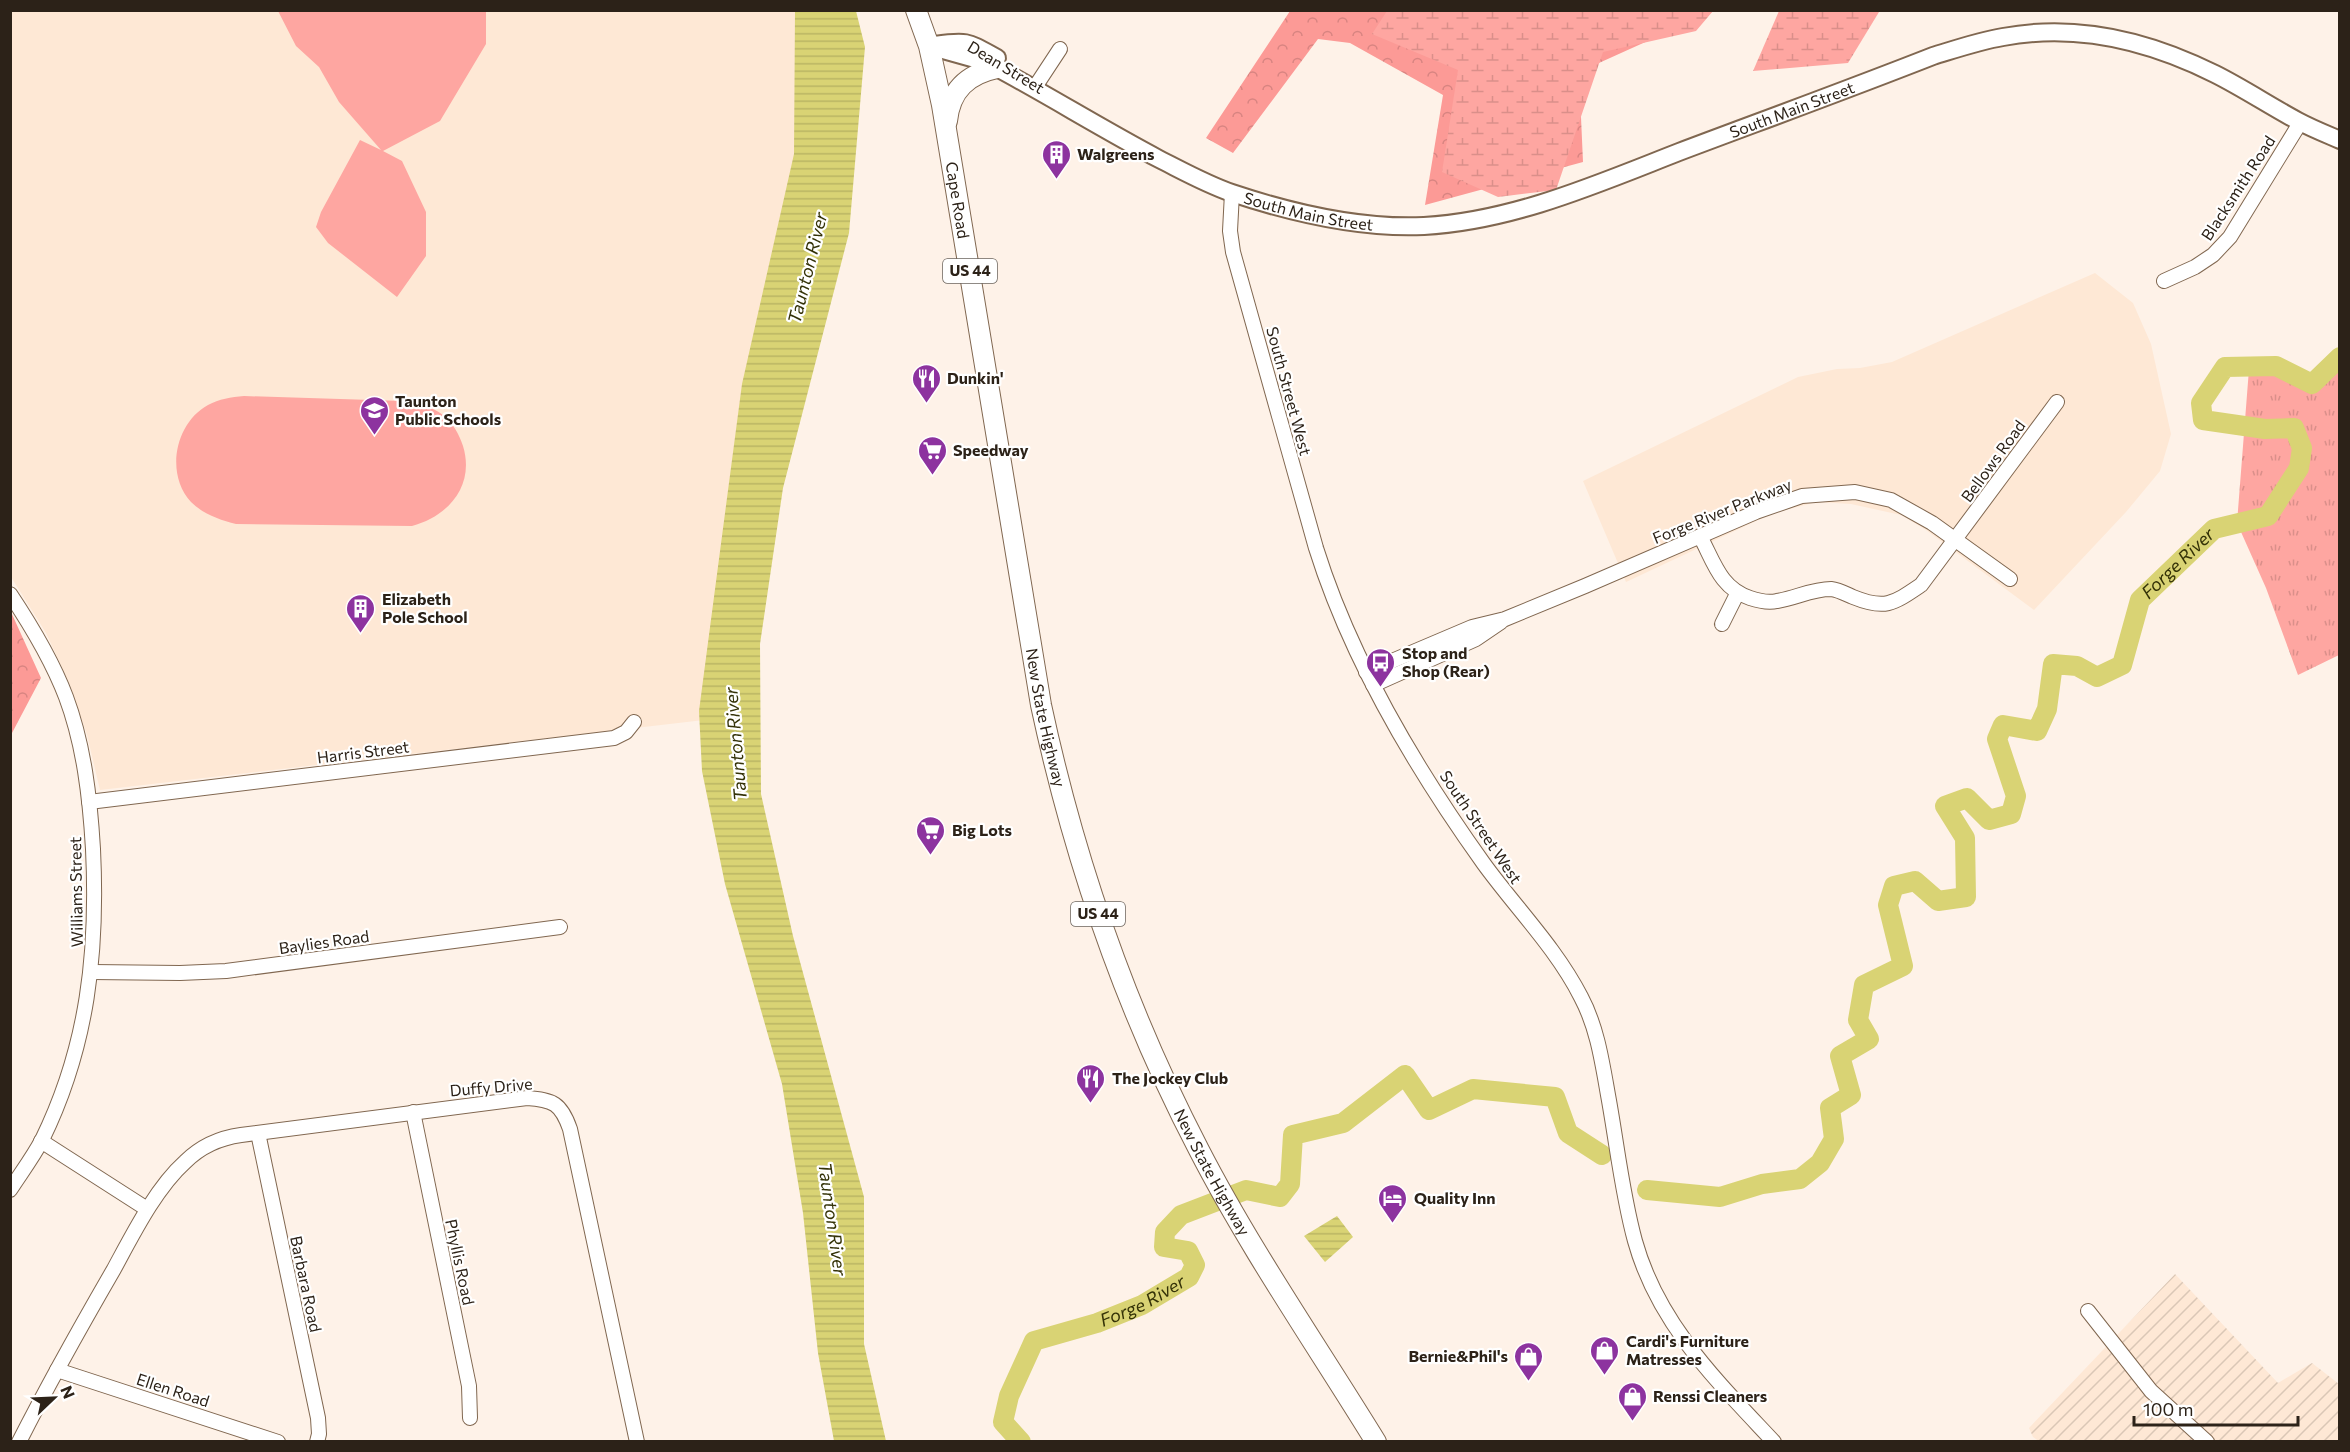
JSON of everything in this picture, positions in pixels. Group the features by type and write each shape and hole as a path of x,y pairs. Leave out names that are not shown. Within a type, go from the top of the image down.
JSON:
{"highway":[{"name":"US 44","path":"916,10 929,46"},
{"name":"Cape Road","path":"929,46 947,136 1007,496"},
{"path":"947,136 949,107 957,90 978,72 997,68"},
{"name":"New State Highway","path":"1007,496 1043,714 1088,883 1107,939 1151,1049 1190,1133 1216,1182 1376,1442"}],"main road":[{"name":"South Main Street","path":"1232,193 1301,212 1381,225 1444,224 1495,216 1554,200 1933,56 2005,36 2046,32 2092,34 2161,50 2216,74 2300,123 2340,140"},
{"name":"Dean Street","path":"929,46 960,41 972,44 1037,84 1076,114"},
{"name":"Dean Street","path":"929,46 979,60 997,68 1076,114 1196,178 1232,193"}],"street":[{"path":"1037,84 1060,49"},
{"name":"Blacksmith Road","path":"2164,281 2195,267 2213,255 2230,237 2300,123"},
{"name":"South Street West","path":"1232,193 1230,231 1233,252 1316,548 1334,603 1373,685 1463,833 1501,888 1554,955 1579,993 1598,1042 1632,1228 1652,1288 1685,1343 1774,1442"},
{"name":"Bellows Road","path":"1737,594 1761,602 1778,602 1820,589 1836,589 1873,605 1888,604 1903,597 1921,585 2056,402"},
{"name":"Forge River Parkway","path":"1366,672 1472,627 1505,619 1756,512 1796,498 1855,492 1880,496 1905,506 2010,579"},
{"path":"1700,536 1724,583 1737,594 1722,624"},
{"name":"Williams Street","path":"10,594 44,648 66,698 81,750 89,802 94,897 92,972 73,1059 66,1082 41,1141 10,1190"},
{"name":"Forge River Parkway","path":"1373,685 1476,639 1505,619"},
{"name":"Harris Street","path":"89,802 614,738 626,732 634,722"},
{"name":"Baylies Road","path":"92,972 219,972 560,927"},
{"name":"Duffy Drive","path":"19,1442 147,1209 182,1164 200,1149 225,1138 258,1132 527,1098 549,1101 561,1108 570,1128 637,1442"},
{"name":"Phyllis Road","path":"413,1112 469,1386 470,1418"},
{"name":"Barbara Road","path":"258,1132 318,1418 317,1442"},
{"path":"41,1141 147,1209"},
{"path":"2088,1311 2151,1391 2207,1442"},
{"name":"Ellen Road","path":"57,1370 279,1442"}],"shaded area":[{"name":"Taunton Public Schools","path":"11,11 801,11 800,156 704,720 100,790 87,735 70,685 46,633 11,577"},
{"path":"2095,273 2133,303 2151,344 2171,434 2160,471 2126,512 2034,610 1926,530 1901,515 1851,504 1817,502 1773,513 1626,582 1583,481 1798,377 1892,362"},
{"path":"2175,1274 2278,1383 2312,1363 2339,1384 2339,1441 2040,1442 2033,1437 2029,1428"}],"green space":[{"path":"1878,10 1879,12 1848,63 1753,71 1779,11"},
{"path":"278,11 486,11 486,44 440,121 383,151 402,161 426,212 426,256 397,297 328,243 316,227 321,212 360,140 381,150 339,102 319,67 296,46"},
{"path":"1290,11 1714,11 1579,72 1583,162 1425,205 1443,95 1350,43 1318,39 1233,153 1206,138"},
{"path":"1387,11 1713,11 1696,31 1603,52 1556,190 1498,197 1442,172 1458,70 1372,34"},
{"path":"2339,347 2339,655 2298,675 2266,588 2237,523 2249,369 2262,362 2299,378 2310,379"},
{"path":"244,396 403,401 429,407 450,422 463,446 466,460 462,486 448,507 437,515 412,526 236,524 218,518 196,506 183,491 178,478 177,450 181,436 197,413 216,401"},
{"path":"11,612 41,678 12,733 11,743"}],"water":[{"name":"Taunton River","path":"795,11 856,11 865,47 849,233 783,488 760,644 761,794 793,936 864,1197 864,1344 886,1441 834,1441 818,1353 803,1213 782,1084 725,884 702,771 699,711 742,384 794,154"},
{"path":"1337,1216 1353,1237 1325,1262 1304,1236"}],"waterway":[{"name":"Forge River","path":"1647,1190 1720,1197 1762,1184 1800,1179 1820,1163 1834,1139 1830,1108 1851,1095 1840,1056 1869,1039 1858,1020 1864,985 1903,966 1888,905 1894,886 1915,881 1938,901 1966,897 1965,838 1945,806 1967,798 1989,820 2011,814 2016,796 1997,739 2003,725 2037,731 2047,709 2053,664 2077,666 2097,677 2122,665 2140,600 2214,529 2268,516 2299,468 2302,448 2294,428 2265,429 2203,420 2201,403 2225,367 2276,366 2312,384 2340,357"},
{"name":"Forge River","path":"1021,1442 1003,1422 1009,1396 1034,1341 1097,1323 1142,1305 1189,1277 1195,1265 1188,1251 1164,1247 1165,1232 1181,1215 1246,1190 1280,1197 1290,1184 1293,1135 1343,1123 1405,1075 1429,1110 1473,1089 1555,1097 1568,1133 1602,1155"}],"place":[{"name":"Walgreens","path":"1056,180"},
{"name":"Dunkin'","path":"926,404"},
{"name":"Taunton Public Schools","path":"374,436"},
{"name":"Speedway","path":"932,476"},
{"name":"Elizabeth Pole School","path":"361,634"},
{"name":"Stop and Shop (Rear)","path":"1381,688"},
{"name":"Big Lots","path":"931,856"},
{"name":"The Jockey Club","path":"1091,1104"},
{"name":"Quality Inn","path":"1393,1224"},
{"name":"Cardi's Furniture Matresses","path":"1605,1376"},
{"name":"Bernie&Phil's","path":"1529,1382"},
{"name":"Renssi Cleaners","path":"1632,1422"}]}
